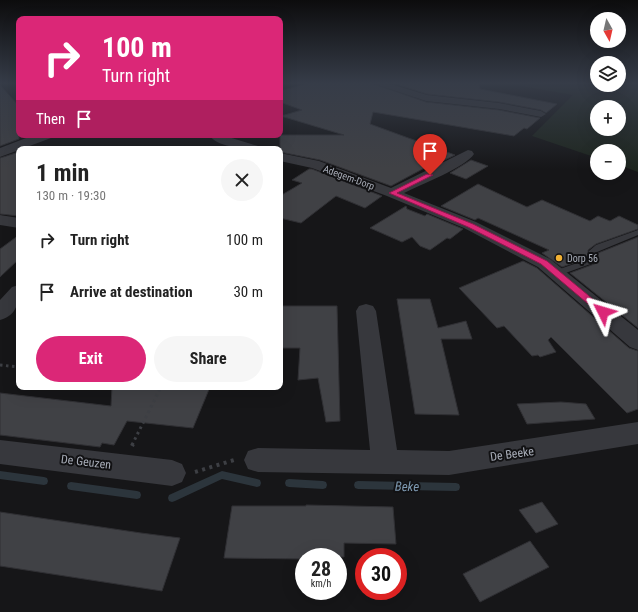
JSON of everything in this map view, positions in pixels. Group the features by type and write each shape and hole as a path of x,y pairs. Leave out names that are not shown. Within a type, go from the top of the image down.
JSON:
{"street":[{"path":"527,112 541,114"},
{"path":"18,146 38,138"},
{"path":"218,138 244,146"},
{"path":"0,153 16,147"},
{"path":"392,193 454,163 468,154"},
{"name":"Adegem-Dorp","path":"283,157 302,163 314,164 392,193 507,243 544,263 638,342"},
{"path":"0,220 16,223"},
{"path":"366,311 385,461"},
{"name":"De Beeke","path":"258,460 449,463 638,433"},
{"name":"De Geuzen","path":"0,452 172,473"}],"lane":[{"path":"557,273 593,260 593,251 599,247 638,232"}],"path":[{"path":"0,365 16,367"},
{"path":"121,467 160,390"},
{"path":"172,473 188,474 242,457 258,460"}],"shaded area":[{"path":"556,112 590,112 590,136 626,136 626,112 638,112 638,172 626,168 626,144 590,144 590,156 532,136"}],"building":[{"path":"0,112 16,112 16,138 19,139 0,146"},
{"path":"297,112 507,112 540,118 527,129 524,128 514,136 373,112 370,124 455,155 432,166 430,165 391,186 320,160 283,153 283,146 280,146 280,138 283,138 283,135 344,135 283,115"},
{"path":"16,153 16,216 0,214 0,158"},
{"path":"471,160 488,166 466,179 450,173"},
{"path":"309,169 312,169 382,196 365,208 336,196 301,223 283,219 283,194 302,183 292,180"},
{"path":"478,184 527,207 542,200 590,221 598,216 610,221 619,216 638,225 638,229 596,244 588,250 588,258 562,267 542,253 549,250 478,218 475,220 441,206"},
{"path":"406,206 407,209 425,216 427,214 463,229 450,239 447,238 430,250 420,246 412,237 402,242 370,228"},
{"path":"16,237 16,262 0,277 0,249"},
{"path":"638,237 638,328 570,273 597,263 598,253"},
{"path":"523,261 537,268 629,348 638,351 638,409 627,413 551,337 548,340 556,352 540,357 538,355 532,356 504,326 497,328 459,288"},
{"path":"397,299 430,299 438,328 466,321 472,339 441,339 459,415 415,414"},
{"path":"283,306 337,306 340,421 326,422 318,378 298,380 300,348 283,348"},
{"path":"112,390 209,390 193,428 127,421 114,445 102,443 100,447 0,435 0,393 111,406"},
{"path":"561,402 586,404 595,419 527,424 517,404"},
{"path":"542,502 558,524 536,533 519,510"},
{"path":"232,506 393,507 396,544 344,543 344,548 295,548 295,559 224,558"},
{"path":"0,512 180,538 162,591 0,566"},
{"path":"530,541 549,567 480,602 463,574"}],"waterway":[{"name":"Beke","path":"0,475 44,481"},
{"name":"Beke","path":"172,498 222,475 257,483"},
{"name":"Beke","path":"289,483 323,485"},
{"name":"Beke","path":"358,485 456,487"},
{"name":"Beke","path":"71,486 137,495"}],"place":[{"name":"Dorp 56","path":"559,258"}],"route":[{"path":"430,175 392,193 507,243 544,263 603,312"}]}
